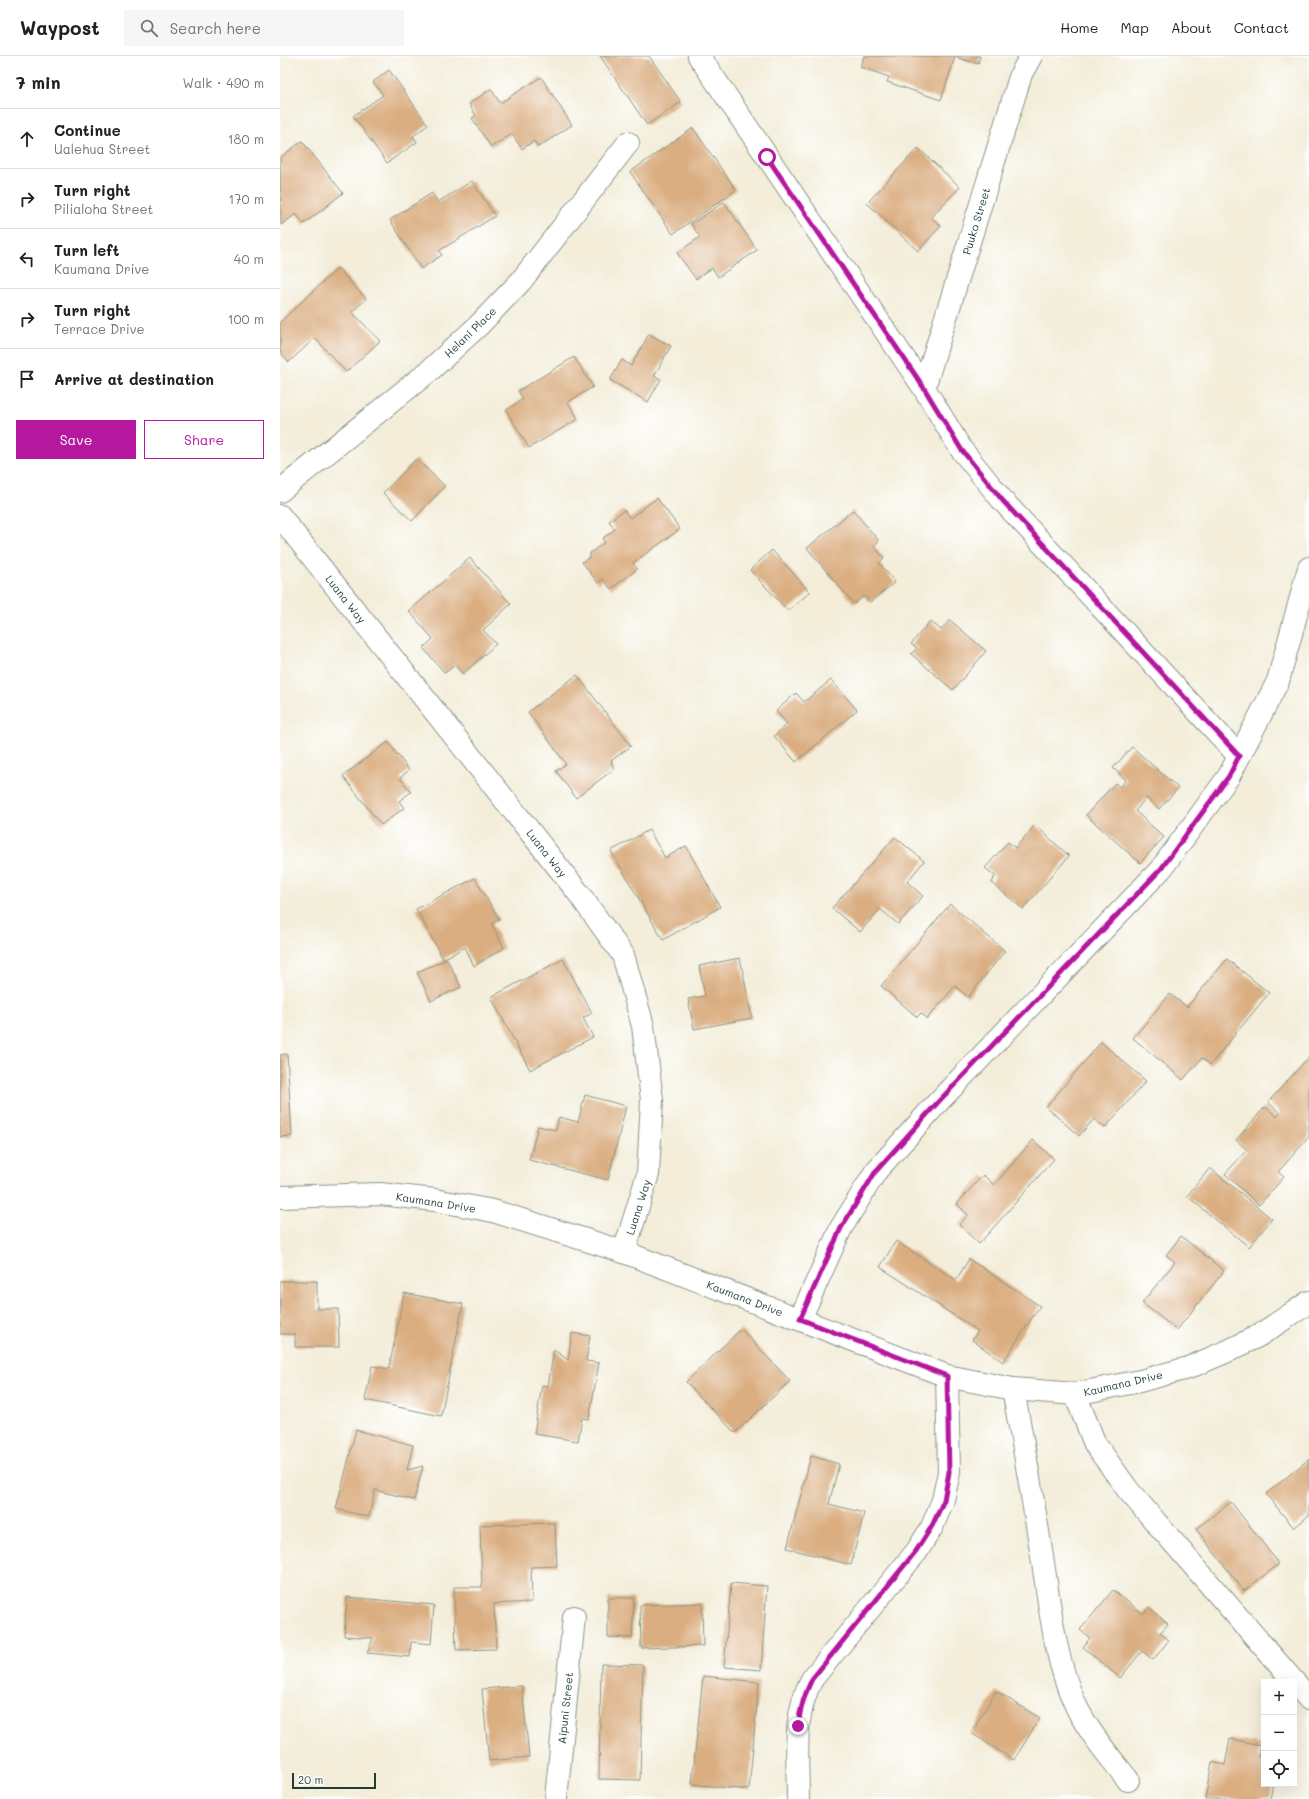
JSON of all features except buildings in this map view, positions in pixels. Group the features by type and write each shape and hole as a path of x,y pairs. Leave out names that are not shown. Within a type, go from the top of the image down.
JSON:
{"street":[{"path":"699,56 924,388 961,449 1003,501 1239,756"},
{"name":"Puuko Street","path":"924,388 1021,74 1031,56"},
{"name":"Helani Place","path":"280,491 428,372 479,325 521,281 628,143"},
{"name":"Luana Way","path":"280,516 577,891 623,955 643,1026 652,1100 648,1174 624,1252"},
{"path":"800,1319 841,1228 876,1171 939,1101 1161,869 1229,776 1278,681 1309,568"},
{"name":"Kaumana Drive","path":"280,1197 380,1194 435,1200 493,1211 624,1252 947,1376 1013,1390 1075,1394 1126,1385 1188,1368 1260,1335 1309,1302"},
{"path":"798,1799 798,1726 799,1710 804,1694 812,1679 916,1551 932,1526 944,1500 949,1472 947,1376"},
{"path":"1013,1390 1031,1485 1055,1644 1061,1666 1077,1708 1098,1742 1128,1780"},
{"path":"1075,1394 1095,1444 1128,1490 1309,1699"},
{"name":"Aipuni Street","path":"556,1799 574,1617"}],"route":[{"path":"767,157 924,388 961,449 1003,501 1239,756 1229,776 1161,869 939,1101 876,1171 841,1228 800,1319 947,1376 949,1472 944,1500 932,1526 916,1551 812,1679 804,1694 799,1710 798,1726"}]}
